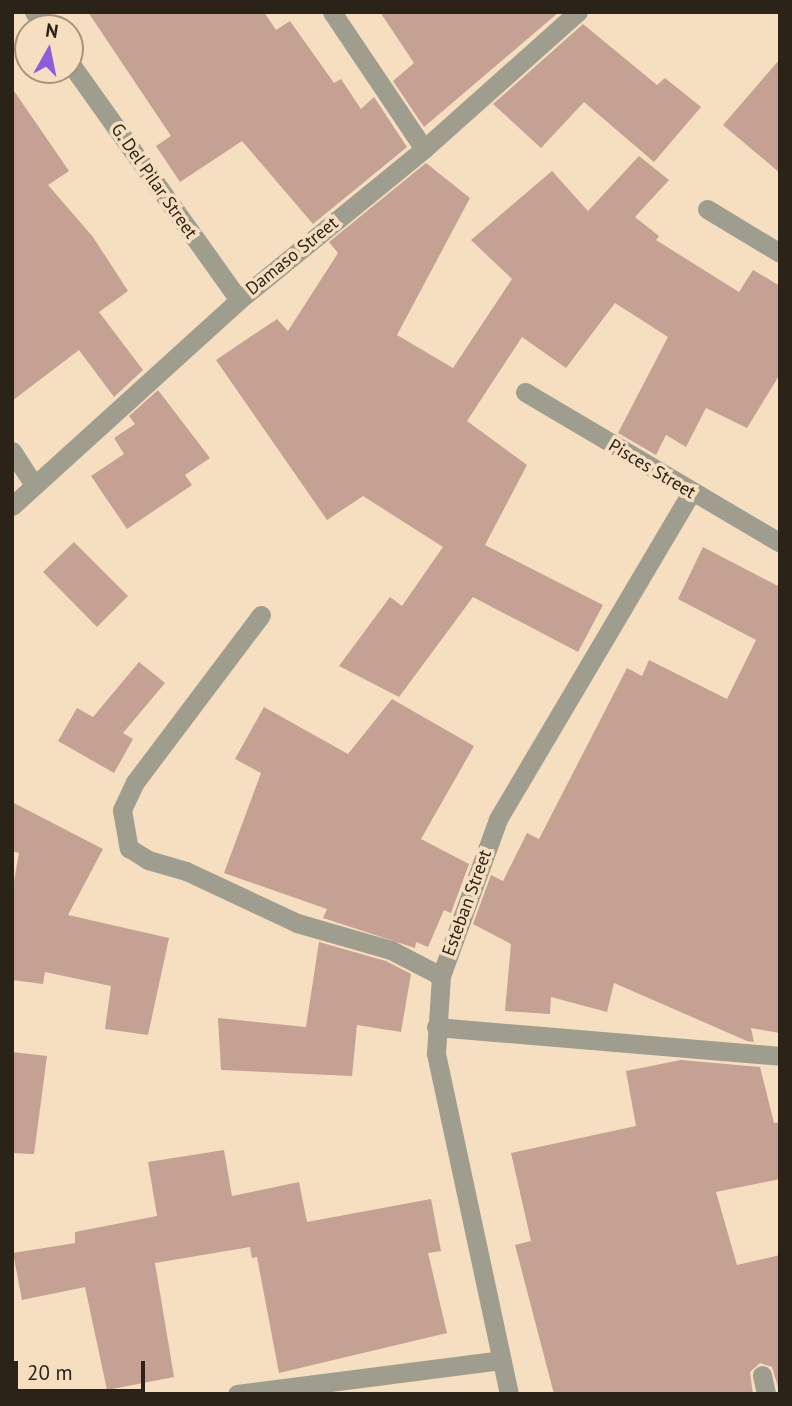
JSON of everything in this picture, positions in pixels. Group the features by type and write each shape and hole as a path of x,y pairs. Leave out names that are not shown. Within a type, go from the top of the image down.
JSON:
{"street":[{"path":"332,12 424,149"},
{"name":"Damaso Street","path":"12,506 33,483 239,300 424,149 578,12"},
{"name":"G. Del Pilar Street","path":"84,83 239,300"},
{"path":"707,209 780,253"},
{"name":"Pisces Street","path":"525,392 691,493 780,543"},
{"path":"12,452 33,483"},
{"name":"Esteban Street","path":"509,1394 436,1053 441,976 498,819 691,493"},
{"path":"261,615 135,782 122,810 129,848 148,860 186,871 297,923 391,950 441,976"},
{"path":"436,1027 780,1056"},
{"path":"237,1394 501,1360"}],"building":[{"path":"88,12 264,12 276,30 290,21 334,83 341,79 361,109 374,97 407,147 313,224 242,141 180,182 156,146 171,136"},
{"path":"380,12 559,12 424,127 393,81 414,63"},
{"path":"583,24 657,85 665,78 701,107 654,162 584,102 541,148 493,104"},
{"path":"780,59 780,173 723,125"},
{"path":"12,88 69,171 48,185 93,237 128,291 99,312 143,370 114,397 79,350 12,401"},
{"path":"639,156 669,180 635,217 659,236 656,240 739,292 753,270 780,286 780,374 747,428 706,408 686,447 666,435 656,455 618,433 668,337 615,303 566,368 522,337 467,421 527,465 485,545 603,605 578,652 473,597 399,697 339,666 390,597 402,606 443,547 363,496 327,520 216,360 277,319 288,331 338,253 329,242 426,163 470,198 397,335 453,368 512,279 471,240 552,171 588,211"},
{"path":"158,390 210,458 185,475 192,485 127,529 91,476 124,454 114,438 135,424 129,416"},
{"path":"74,542 128,596 97,627 43,572"},
{"path":"703,547 780,587 780,1033 751,1028 754,1042 747,1041 614,983 607,1012 551,997 550,1014 505,1011 511,944 473,924 491,875 503,881 527,833 539,839 627,668 642,676 649,660 727,699 756,640 678,599"},
{"path":"139,662 165,683 123,733 133,739 114,773 58,741 77,708 93,717"},
{"path":"392,699 474,746 421,839 469,864 451,913 444,910 428,947 416,942 415,948 323,918 327,909 224,873 261,773 235,759 264,707 348,754"},
{"path":"12,802 103,849 68,915 169,938 148,1035 105,1029 111,986 45,972 43,984 12,980 12,892 19,853 12,851"},
{"path":"319,942 386,961 411,974 401,1032 357,1025 352,1076 221,1070 218,1018 306,1027"},
{"path":"12,1052 47,1056 34,1154 12,1153"},
{"path":"681,1060 760,1067 774,1123 780,1122 780,1179 716,1192 737,1265 780,1255 780,1394 772,1367 760,1363 750,1372 753,1394 554,1394 515,1245 531,1241 511,1153 636,1126 626,1071"},
{"path":"224,1150 232,1196 299,1182 307,1222 431,1199 441,1251 428,1253 447,1333 279,1373 257,1257 252,1258 250,1247 155,1263 174,1377 107,1390 85,1287 22,1300 13,1253 75,1243 75,1232 157,1216 148,1162"}]}
